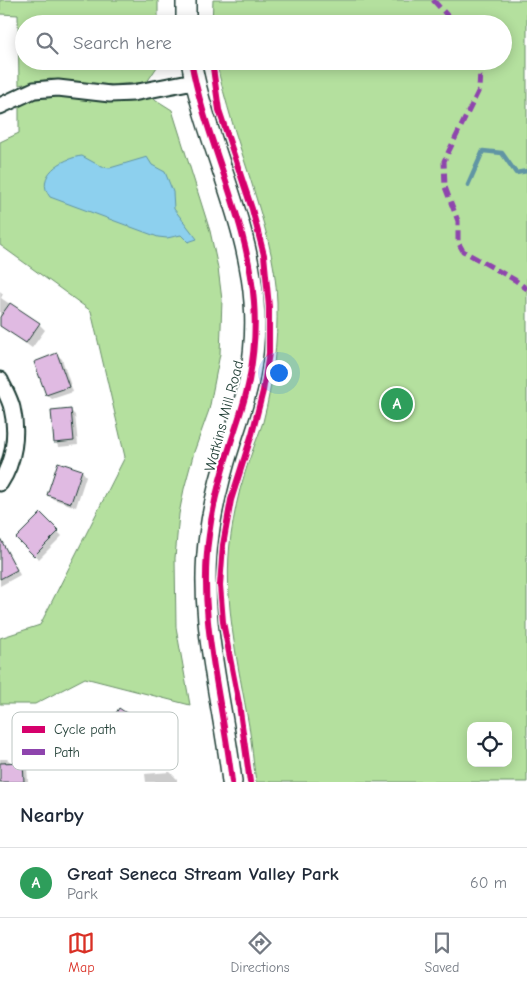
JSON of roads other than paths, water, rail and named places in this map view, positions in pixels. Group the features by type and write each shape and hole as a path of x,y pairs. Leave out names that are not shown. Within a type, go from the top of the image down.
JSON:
{"street":[{"path":"186,0 186,15"},
{"name":"Watkins Mill Road","path":"192,70 194,81 240,226 251,277 254,302 253,353 249,383 216,496 206,562 206,601 209,634 229,752 232,782"},
{"path":"0,106 34,90 58,88 110,94 133,93 194,81"},
{"path":"0,380 12,407 15,441 6,475 0,483"}],"water":[{"path":"82,156 102,167 110,168 147,157 152,165 165,172 173,192 174,209 197,239 188,242 181,235 167,238 158,237 50,197 45,182 52,169 66,160"}],"waterway":[{"path":"468,185 483,151 502,153 516,173 527,171"}],"place":[{"name":"Great Seneca Stream Valley Park","path":"397,404"}]}
